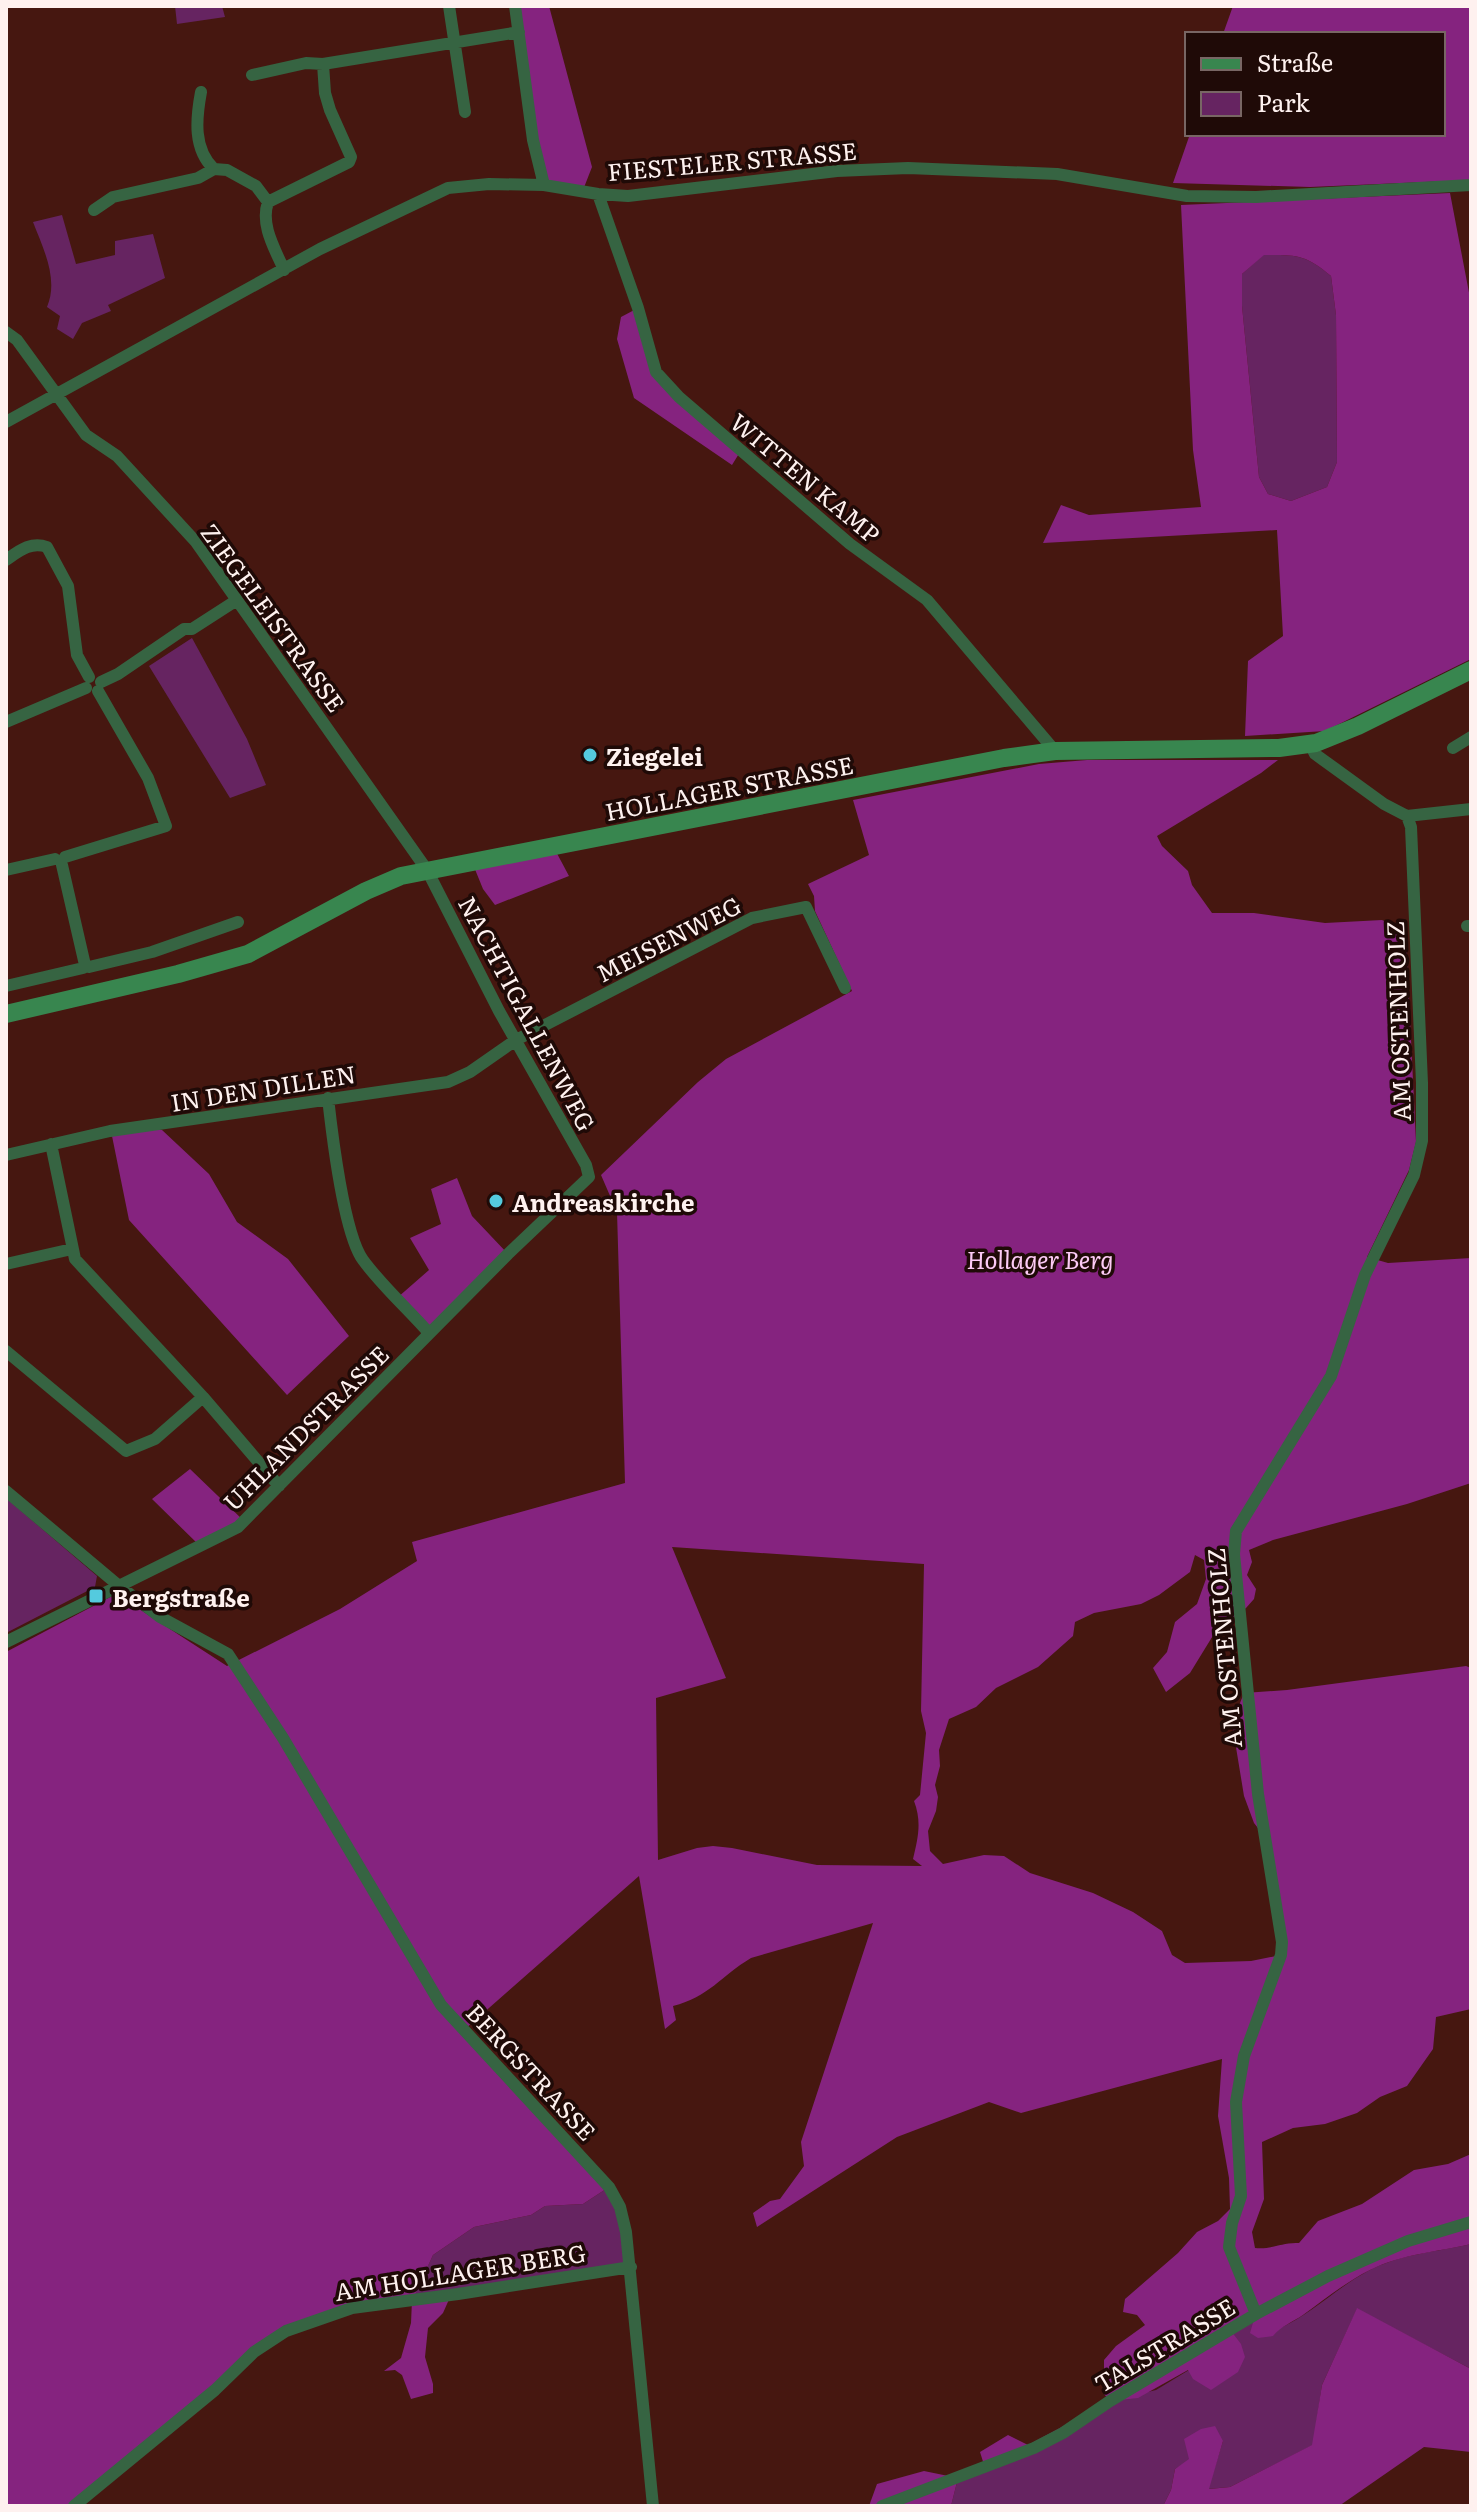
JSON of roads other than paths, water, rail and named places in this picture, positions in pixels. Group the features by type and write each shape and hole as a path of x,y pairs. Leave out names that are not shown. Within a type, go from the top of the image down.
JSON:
{"main road":[{"name":"HOLLAGER STRASSE","path":"6,1014 248,954 366,891 401,876 935,770 1055,751 1279,748 1310,744 1358,726 1471,670"}],"street":[{"path":"449,6 465,112"},
{"path":"515,6 533,140 544,185"},
{"path":"252,75 292,65 323,64 519,32"},
{"path":"284,270 267,228 265,209 268,202 349,162 349,152 325,93 323,64"},
{"path":"201,92 197,125 204,159 214,169"},
{"name":"FIESTELER STRASSE","path":"6,422 284,270 448,188 489,184 544,185 628,196 837,171 908,168 1057,174 1187,196 1256,197 1471,185"},
{"path":"94,210 113,197 198,178 214,169 227,170 256,186 268,202"},
{"name":"WITTEN KAMP","path":"598,194 638,308 656,372 679,397 840,536 927,600 1055,751"},
{"name":"ZIEGELEISTRASSE","path":"6,332 17,340 86,435 117,456 196,542 427,870"},
{"path":"6,560 27,546 47,547 68,586 77,655 148,778 166,826 61,860 6,870"},
{"path":"6,722 118,674 184,629 192,629 237,600"},
{"path":"1453,748 1471,737"},
{"path":"1310,744 1315,754 1384,804 1407,816 1471,809"},
{"name":"AM OSTENHOLZ","path":"1256,2314 1229,2247 1232,2223 1241,2196 1236,2102 1244,2056 1281,1955 1282,1942 1246,1696 1234,1554 1236,1531 1331,1376 1365,1275 1417,1164 1422,1141 1422,1064 1411,827 1407,816"},
{"path":"61,860 93,994"},
{"name":"NACHTIGALLENWEG","path":"427,870 586,1165 589,1177"},
{"name":"MEISENWEG","path":"516,1040 752,918 796,907 806,907 845,988"},
{"path":"6,986 152,952 238,922"},
{"name":"IN DEN DILLEN","path":"6,1155 110,1131 448,1082 470,1072 516,1040"},
{"path":"328,1098 333,1144 353,1241 361,1259 429,1333"},
{"path":"51,1144 75,1259 203,1397 279,1486"},
{"name":"UHLANDSTRASSE","path":"6,1642 238,1527 429,1333 589,1177"},
{"path":"6,1264 72,1249"},
{"path":"6,1351 126,1451 155,1439 203,1397"},
{"name":"BERGSTRASSE","path":"6,1491 160,1617 228,1654 283,1738 441,2005 609,2187 620,2207 631,2267 653,2506"},
{"name":"TALSTRASSE","path":"882,2506 985,2468 1063,2433 1110,2401 1256,2314 1344,2268 1408,2241 1471,2222"},
{"name":"AM HOLLAGER BERG","path":"74,2506 215,2390 254,2352 286,2331 352,2308 631,2267"}],"place":[{"name":"Ziegelei","path":"590,755"},
{"name":"Andreaskirche","path":"496,1201"},
{"name":"Bergstraße","path":"96,1596"}],"park label":[{"name":"Hollager Berg","path":"1040,1258"}]}
